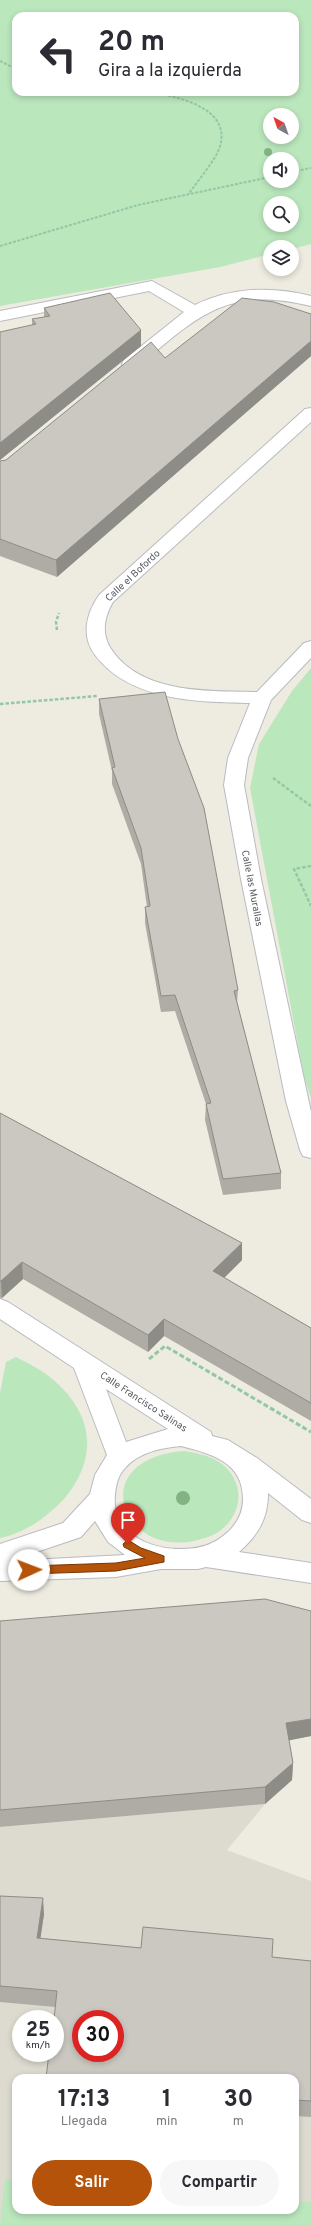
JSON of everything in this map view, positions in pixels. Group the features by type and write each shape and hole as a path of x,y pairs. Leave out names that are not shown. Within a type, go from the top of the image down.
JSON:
{"street":[{"path":"0,316 152,286 195,312"},
{"path":"117,375 195,312 233,298 260,294 284,295 311,301"},
{"name":"Calle el Bofordo","path":"262,698 186,693 146,684 126,675 105,658 96,641 97,612 105,598 311,413"},
{"name":"Calle las Murallas","path":"311,647 262,698 238,758 234,784 250,878 297,1101 311,1150"},
{"name":"Calle Francisco Salinas","path":"0,1308 203,1439"},
{"name":"Calle Francisco Salinas","path":"84,1362 120,1457"},
{"path":"311,1513 224,1448 203,1439 181,1437 158,1439 138,1446 120,1457 105,1476 100,1499 105,1521 118,1538 137,1551 161,1559 176,1561 207,1557 311,1573"},
{"path":"207,1557 226,1548 241,1537 252,1523 258,1490 252,1475 242,1460"},
{"path":"0,1554 72,1530 100,1499"},
{"path":"0,1571 116,1567 161,1559"}],"path":[{"path":"0,61 12,67"},
{"path":"164,96 196,103 210,113 217,124 221,136 220,148 188,195"},
{"path":"299,171 311,168"},
{"path":"0,246 138,205 263,179"},
{"path":"0,704 100,696"},
{"path":"238,758 274,778 311,806"},
{"path":"311,866 294,869 311,906"},
{"path":"144,1363 165,1346 311,1432"}],"shaded area":[{"path":"265,1804 227,1850 311,1881 311,2226 0,2226 0,1827"}],"green space":[{"path":"0,0 311,0 311,244 299,247 299,240 263,240 263,256 220,267 0,306"},
{"path":"311,668 311,1098 304,1077 250,788 259,744 292,691"},
{"path":"16,1357 50,1377 75,1405 83,1420 87,1435 87,1451 83,1467 75,1483 64,1499 43,1518 27,1528 9,1536 0,1538 0,1393 6,1362"},
{"path":"184,1451 211,1458 219,1462 232,1474 238,1490 237,1506 234,1514 226,1526 211,1536 198,1540 171,1542 150,1536 134,1523 125,1506 124,1488 133,1471 152,1458"},
{"path":"5,2179 12,2180 12,2214 299,2214 299,2201 311,2202 311,2226 0,2226"}],"building":[{"path":"110,293 141,330 0,443 0,332 36,324 32,319 50,316 44,308"},
{"path":"242,298 274,302 311,314 311,341 56,560 0,539 0,461 6,460 151,342 165,358"},
{"path":"165,692 178,739 204,808 238,990 234,991 281,1173 223,1179 206,1104 211,1103 175,995 161,996 145,907 150,906 141,848 112,768 115,767 99,699"},
{"path":"0,1113 242,1243 213,1271 311,1328 311,1403 164,1319 148,1335 22,1262 0,1281"},
{"path":"265,1599 311,1611 311,1719 286,1723 293,1763 265,1787 0,1810 0,1621"},
{"path":"0,1896 43,1898 37,1938 141,1948 143,1927 273,1939 272,1957 311,1961 311,2101 299,2100 299,2074 46,2074 48,2062 64,2062 64,2010 55,2010 57,1991 0,1986"}],"route":[{"path":"29,1570 116,1567 161,1559 137,1551 128,1544"}]}
